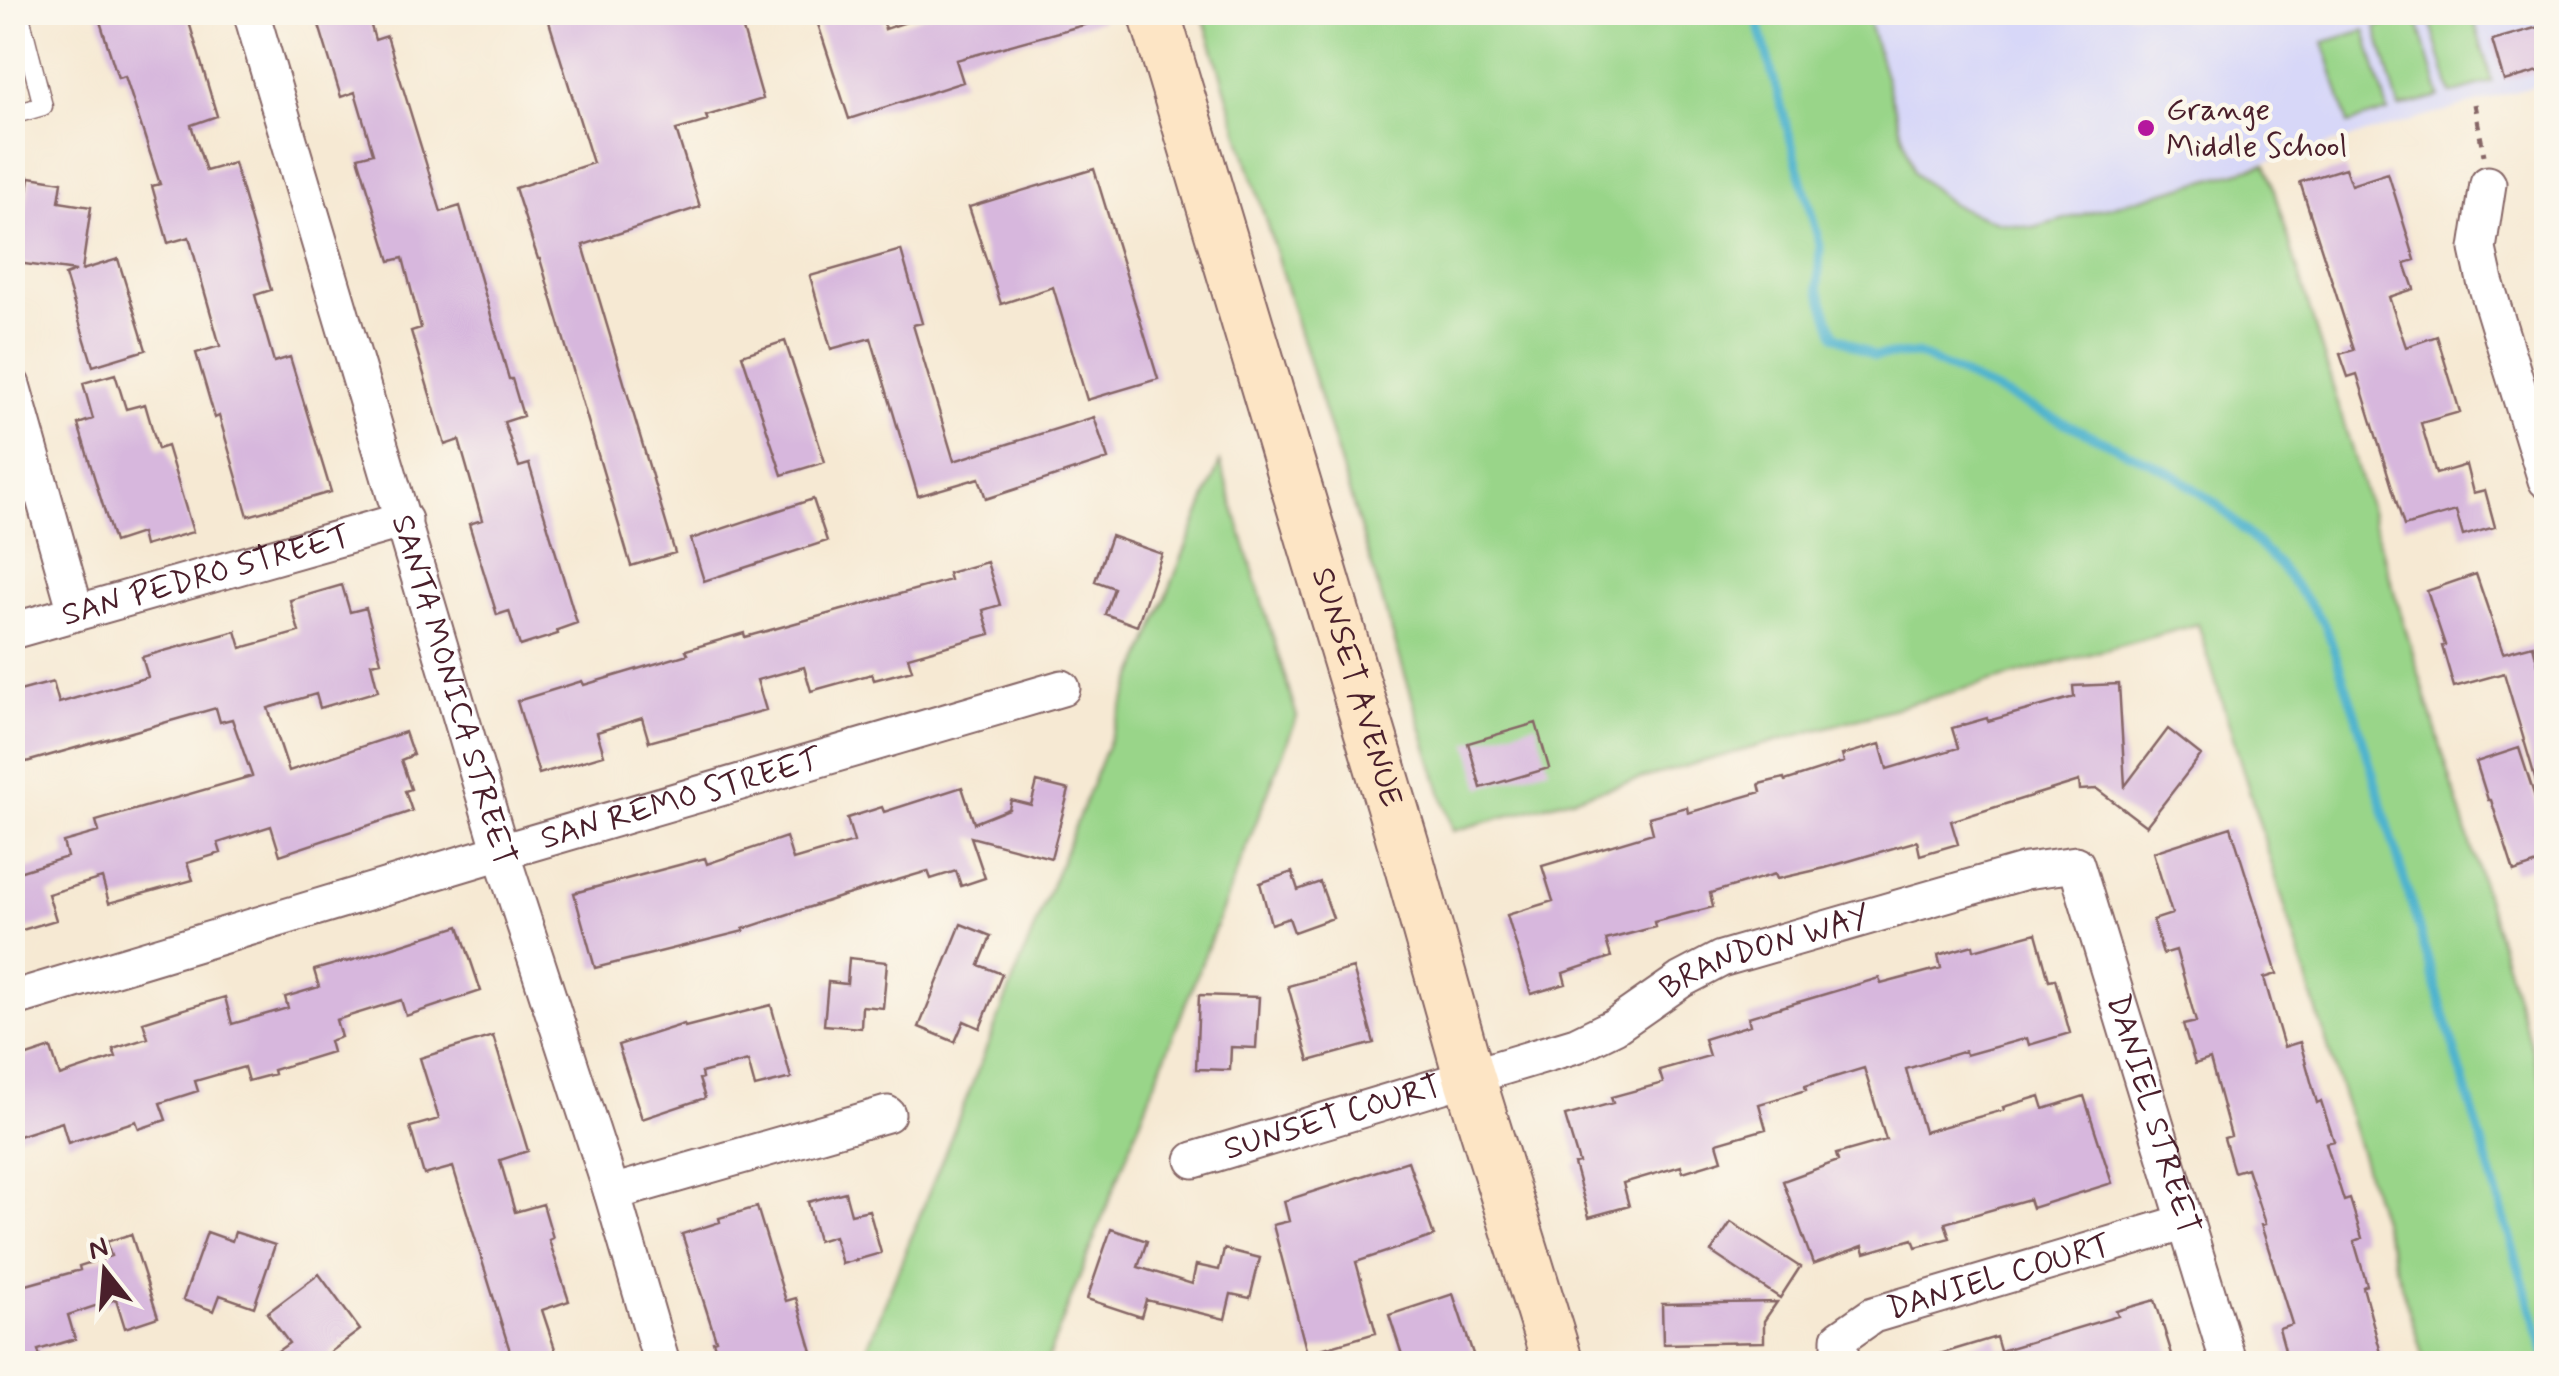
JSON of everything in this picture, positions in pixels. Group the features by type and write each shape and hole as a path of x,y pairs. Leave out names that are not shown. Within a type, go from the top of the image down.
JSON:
{"main road":[{"name":"SUNSET AVENUE","path":"1154,12 1558,1364"}],"street":[{"name":"SANTA MONICA STREET","path":"251,12 501,852 612,1193 662,1364"},
{"path":"2488,184 2478,249 2484,281 2546,480"},
{"path":"12,385 76,612"},
{"name":"SAN PEDRO STREET","path":"12,631 404,520"},
{"name":"SAN REMO STREET","path":"12,999 1062,688"},
{"name":"BRANDON WAY","path":"1469,1076 1576,1045 1615,1026 1680,980 1721,959 2026,871 2076,864"},
{"name":"DANIEL STREET","path":"2076,864 2229,1364"},
{"name":"SUNSET COURT","path":"1194,1160 1469,1076"},
{"path":"612,1193 887,1114"},
{"name":"DANIEL COURT","path":"1840,1364 1840,1338 1873,1316 2186,1222"}],"lane":[{"path":"12,115 42,106 19,12"}],"path":[{"path":"2474,104 2488,184"}],"shaded area":[{"name":"Grange Middle School","path":"1866,13 2546,13 2546,83 2033,228 1997,222 1950,203 1914,172"}],"green space":[{"path":"1202,13 1866,13 1914,173 1950,203 1997,222 2033,228 2266,164 2546,1097 2546,1363 2425,1363 2198,624 1453,831"},
{"path":"2428,13 2472,13 2492,82 2451,94"},
{"path":"2416,15 2440,97 2399,108 2376,27"},
{"path":"2365,30 2388,112 2348,124 2324,42"},
{"path":"1220,462 1297,717 1046,1363 861,1363"}],"building":[{"path":"97,12 186,12 217,116 191,125 206,171 234,163 271,290 255,295 274,362 290,357 331,492 248,516 196,353 220,346 189,237 168,243 152,186 160,184 125,76 118,78"},
{"path":"315,12 367,12 375,40 387,36 441,212 460,206 523,416 504,422 519,467 529,464 577,623 557,630 558,634 520,646 509,611 497,615 469,524 482,520 459,440 445,445 411,331 421,328 403,258 390,261 358,157 373,153 355,92 341,97"},
{"path":"546,12 738,12 763,99 706,116 708,121 676,130 700,207 583,245 675,553 631,566 540,259 515,188 593,163"},
{"path":"814,12 882,12 885,29 936,12 1101,12 1102,20 956,60 963,82 849,119"},
{"path":"2546,25 2546,69 2504,81 2492,40"},
{"path":"2345,168 2351,185 2388,173 2415,260 2405,263 2414,289 2389,297 2406,347 2437,336 2460,412 2421,423 2436,474 2466,465 2473,493 2485,490 2495,527 2463,536 2456,511 2404,526 2357,374 2348,377 2340,354 2354,350 2300,182"},
{"path":"1094,169 1158,379 1087,400 1053,287 1001,304 969,207"},
{"path":"30,177 62,182 59,202 91,207 82,270 118,259 146,350 93,366 65,275 76,271 17,263"},
{"path":"901,250 922,323 913,325 954,461 1094,417 1108,459 986,499 979,478 918,496 871,338 831,349 810,276"},
{"path":"785,341 825,462 782,475 742,355"},
{"path":"115,374 126,409 145,404 158,449 167,446 193,532 144,546 141,533 114,542 78,424 93,419 83,383"},
{"path":"813,499 827,541 704,581 691,539"},
{"path":"1111,536 1162,554 1137,626 1105,614 1114,588 1095,581"},
{"path":"987,562 1000,605 983,610 990,634 908,657 912,670 874,680 872,674 811,691 804,667 757,680 766,710 649,742 642,718 597,732 604,755 539,774 517,701 688,654 686,650 744,633 745,637 950,580 948,573"},
{"path":"2476,574 2503,653 2533,645 2546,697 2546,793 2540,794 2504,673 2454,687 2427,591"},
{"path":"342,585 350,612 366,608 381,661 371,663 378,691 320,708 316,694 268,708 289,771 405,732 413,755 401,760 411,789 405,791 412,811 280,855 271,826 218,843 221,853 187,863 193,880 109,903 102,878 48,894 56,920 12,933 12,874 67,857 63,842 99,832 96,821 252,776 232,719 220,722 216,708 12,766 12,693 53,682 59,703 148,677 142,657 236,631 241,648 299,632 290,600"},
{"path":"2119,684 2125,786 2168,729 2201,755 2146,826 2097,789 2080,790 2079,781 1951,821 1958,844 1920,855 1917,841 1825,868 1777,879 1775,874 1710,893 1713,907 1654,922 1655,927 1606,940 1611,957 1563,973 1566,984 1531,994 1507,915 1553,901 1542,866 1653,833 1649,817 1687,807 1688,813 1761,792 1759,784 1784,778 1785,781 1844,762 1842,755 1880,744 1887,769 1958,748 1952,728 2074,697 2073,686"},
{"path":"1536,723 1549,768 1481,788 1468,743"},
{"path":"2519,748 2546,831 2546,861 2514,872 2476,762"},
{"path":"1037,782 1069,790 1051,858 971,837 985,878 961,886 956,871 931,879 928,871 744,931 595,968 574,893 705,858 707,864 786,837 793,860 854,842 847,818 882,807 884,812 962,787 974,823 1009,809 1011,800 1031,805"},
{"path":"2231,827 2277,974 2264,978 2284,1047 2300,1042 2317,1103 2321,1101 2334,1141 2326,1143 2344,1201 2350,1199 2362,1238 2354,1241 2384,1364 2289,1364 2279,1328 2292,1324 2261,1225 2265,1224 2247,1168 2234,1172 2224,1138 2231,1136 2210,1059 2195,1064 2183,1025 2196,1022 2176,950 2163,954 2153,920 2172,914 2153,852"},
{"path":"1292,872 1298,890 1320,882 1333,918 1294,932 1289,918 1271,924 1260,883"},
{"path":"961,924 991,936 979,965 1002,974 980,1028 964,1021 955,1042 919,1027"},
{"path":"459,926 481,991 406,1016 401,1000 336,1020 341,1037 329,1041 332,1052 248,1081 244,1067 195,1081 198,1091 160,1103 166,1120 139,1129 136,1121 68,1143 62,1122 12,1138 12,1061 51,1048 60,1076 116,1057 113,1049 148,1038 143,1022 181,1010 225,997 232,1024 288,1008 285,997 319,987 314,970"},
{"path":"2036,933 2049,980 2055,979 2070,1033 2029,1045 2027,1038 1966,1055 1965,1051 1906,1069 1924,1132 2040,1096 2044,1109 2084,1096 2112,1183 2032,1208 2029,1199 1945,1223 1950,1238 1916,1247 1913,1239 1865,1253 1863,1246 1813,1264 1783,1181 1838,1161 1836,1154 1886,1140 1864,1068 1759,1104 1766,1129 1717,1143 1722,1160 1683,1172 1681,1166 1623,1183 1629,1206 1589,1217 1565,1116 1613,1103 1611,1097 1663,1083 1659,1070 1709,1056 1704,1039 1750,1025 1748,1017 1879,978 1881,984 1941,968 1938,955 1973,945 1974,950"},
{"path":"849,958 887,962 883,1008 862,1006 861,1028 824,1025 828,982 847,984"},
{"path":"1353,968 1374,1043 1309,1061 1288,986"},
{"path":"1199,995 1259,997 1256,1048 1231,1047 1230,1070 1196,1069"},
{"path":"771,1005 791,1078 755,1087 748,1061 701,1073 705,1098 642,1119 618,1045 684,1024 685,1027"},
{"path":"493,1036 528,1151 500,1160 515,1212 543,1204 553,1238 549,1240 569,1301 542,1310 560,1364 514,1364 453,1167 424,1175 410,1127 439,1119 420,1058"},
{"path":"1408,1161 1434,1236 1356,1262 1376,1333 1307,1353 1273,1225 1289,1221 1284,1201"},
{"path":"845,1192 851,1214 869,1210 881,1253 842,1264 834,1236 818,1241 808,1202"},
{"path":"757,1207 786,1301 796,1298 813,1355 785,1364 720,1364 682,1234"},
{"path":"1731,1222 1800,1267 1780,1298 1711,1252"},
{"path":"1111,1229 1147,1241 1138,1267 1192,1284 1196,1265 1219,1270 1224,1249 1260,1258 1250,1298 1231,1294 1225,1319 1146,1300 1141,1317 1087,1299"},
{"path":"207,1232 232,1241 235,1232 275,1245 254,1307 220,1295 214,1311 183,1300"},
{"path":"131,1234 158,1317 125,1328 116,1299 68,1315 75,1339 38,1350 42,1364 12,1364 12,1289 80,1270 79,1266 111,1256 106,1242"},
{"path":"319,1274 360,1330 329,1353 337,1364 260,1364 289,1343 267,1313"},
{"path":"1453,1294 1473,1354 1445,1364 1405,1364 1389,1315"},
{"path":"2155,1300 2175,1364 1931,1364 1930,1357 1996,1337 2000,1351 2118,1316 2116,1311"},
{"path":"1777,1302 1764,1321 1764,1342 1663,1344 1662,1304"}],"waterway":[{"path":"1755,12 1820,245 1818,287 1835,335 1874,356 1917,354 2170,472 2219,506 2279,565 2325,624 2355,713 2546,1359"}],"place":[{"name":"Grange Middle School","path":"2146,128"}]}
